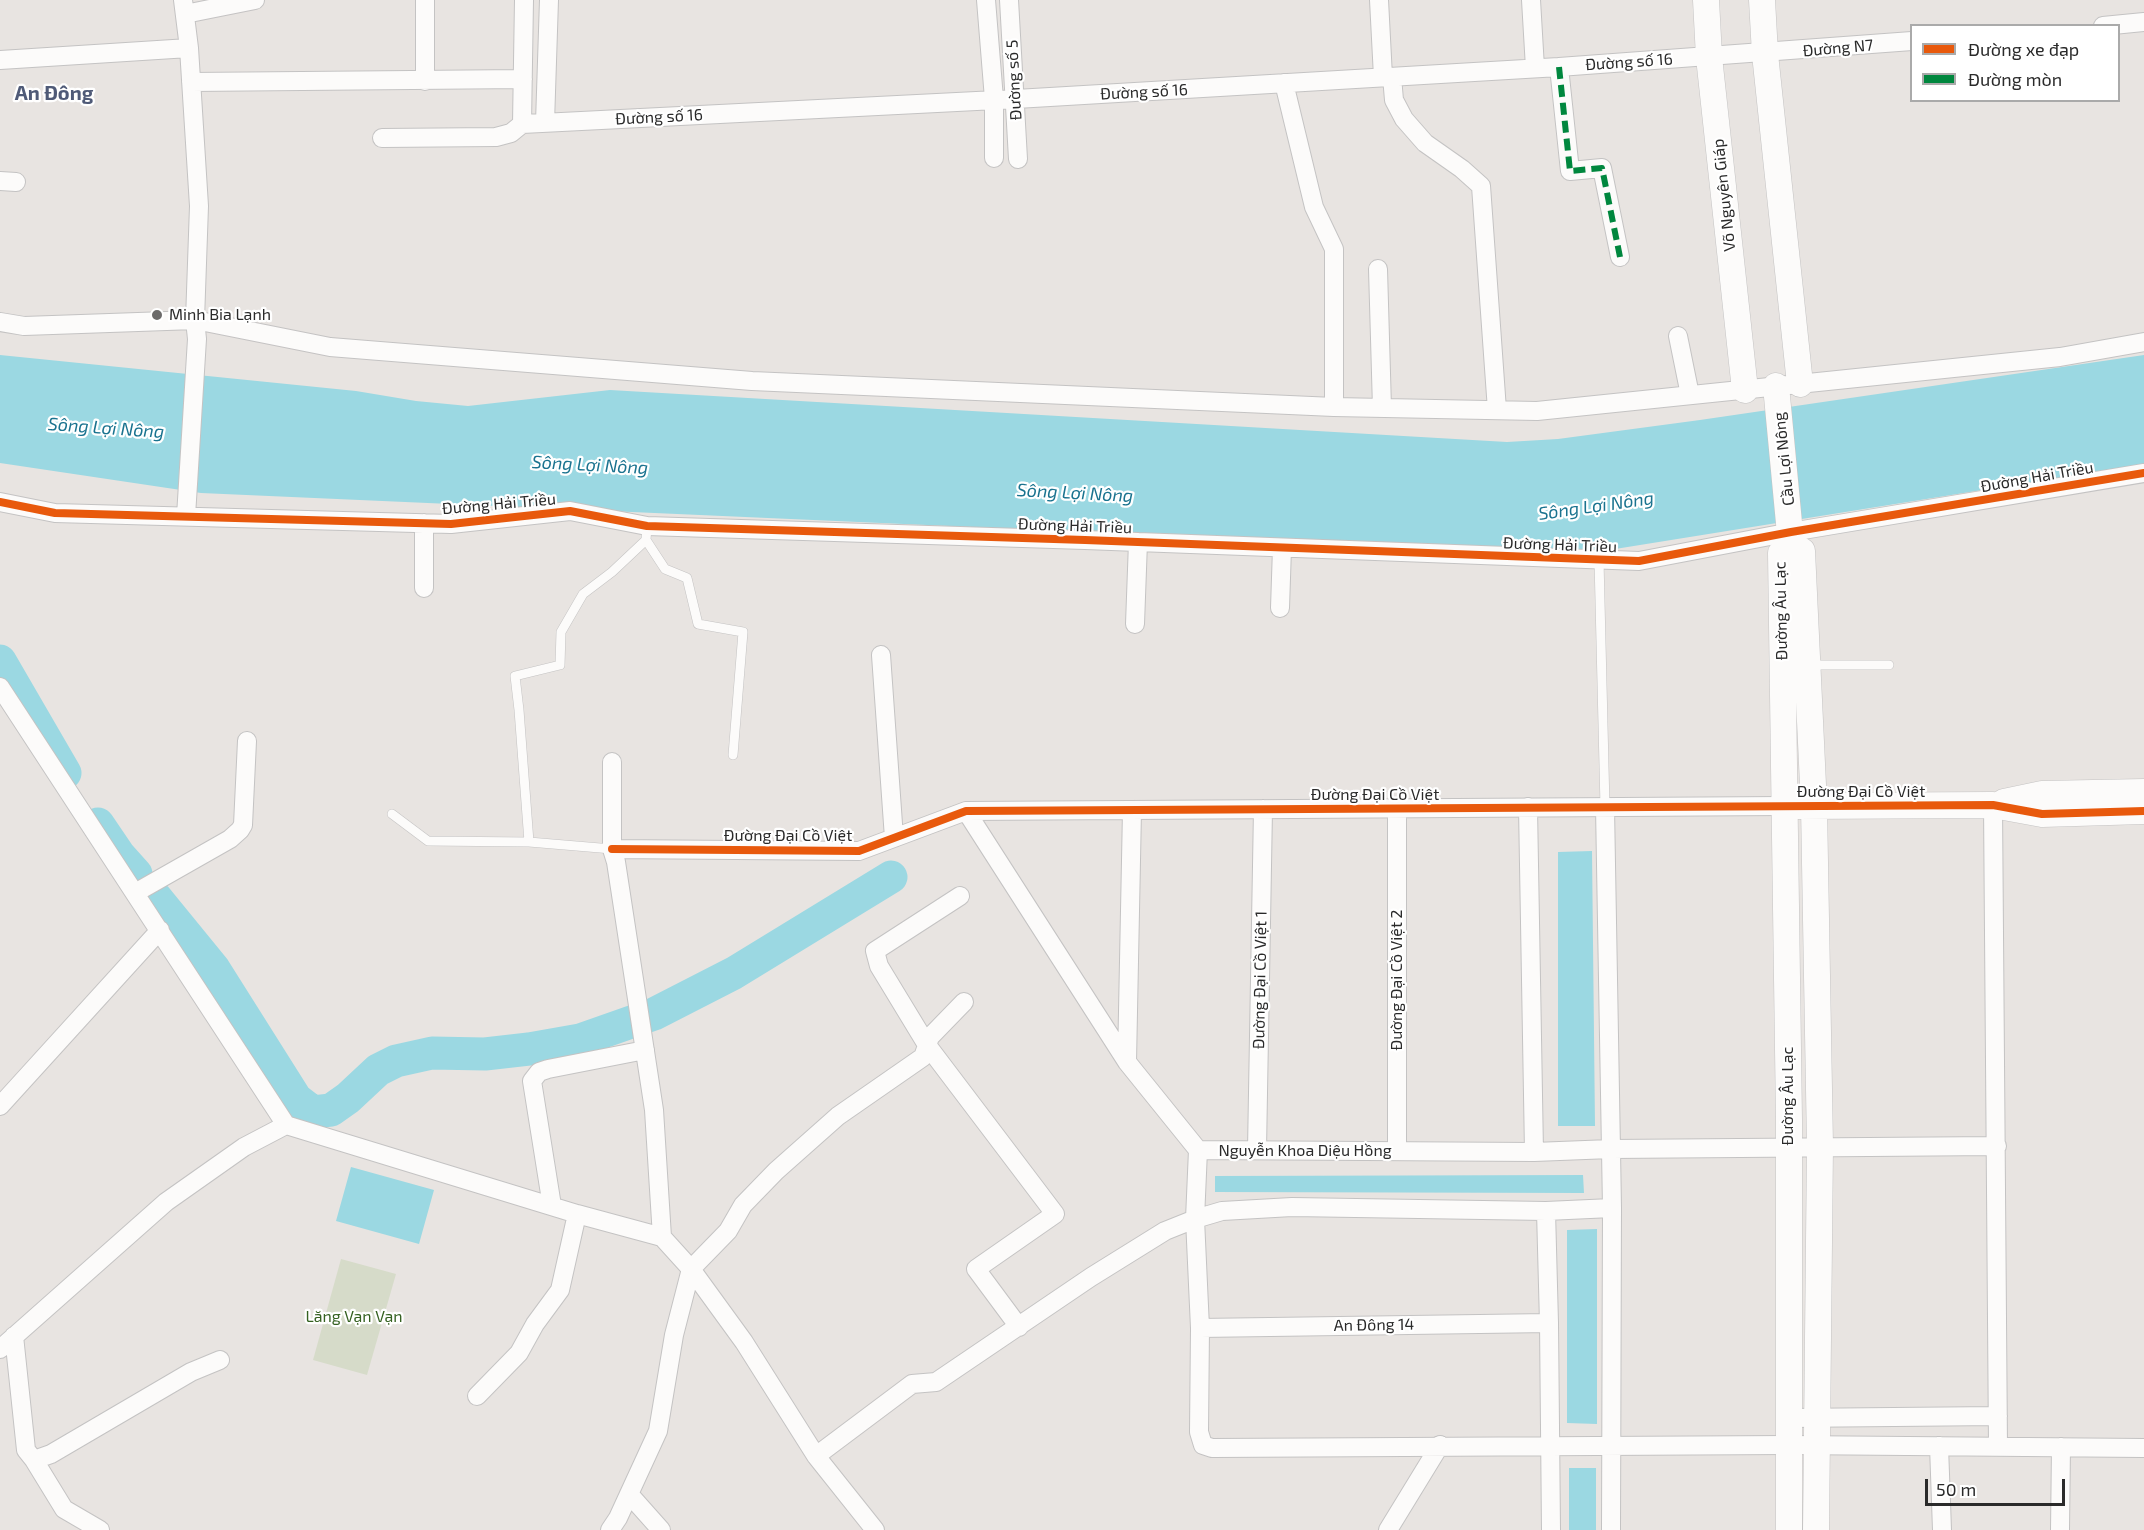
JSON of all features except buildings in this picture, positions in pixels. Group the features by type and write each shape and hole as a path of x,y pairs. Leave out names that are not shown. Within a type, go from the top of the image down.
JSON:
{"street":[{"path":"186,516 196,339 199,206 189,48 184,7 255,0"},
{"path":"425,0 425,81"},
{"path":"382,138 496,137 511,133 522,124 524,0"},
{"path":"545,123 549,0"},
{"name":"Đường số 5","path":"986,0 994,99 994,158"},
{"name":"Đường số 5","path":"1009,0 1018,159"},
{"path":"1379,0 1387,77 1394,100 1404,119 1425,143 1462,169 1481,186 1497,410"},
{"path":"1531,0 1535,68"},
{"name":"Võ Nguyên Giáp","path":"1706,0 1709,57 1745,390"},
{"path":"1762,0 1785,392"},
{"path":"2120,24 2144,22"},
{"name":"Đường N7","path":"1765,54 1910,41"},
{"path":"0,60 189,48"},
{"name":"Đường số 16","path":"522,124 1016,99 1765,54"},
{"path":"1559,68 1570,171 1602,168 1620,257"},
{"path":"191,82 523,79"},
{"path":"1284,83 1314,207 1334,249 1334,406"},
{"path":"1378,269 1383,408"},
{"path":"0,321 24,326 195,320 330,347 752,381 1383,408 1537,411 1745,390 1785,392 2060,357 2144,342"},
{"path":"1678,336 1690,395"},
{"name":"Cầu Lợi Nông","path":"1785,392 1791,531"},
{"name":"Đường Hải Triều","path":"0,502 55,513 451,524 570,511 646,533 1138,542 1639,561 1791,531 2144,473"},
{"path":"424,523 424,588"},
{"name":"Đường Âu Lạc","path":"1791,531 1802,551 1814,806 1820,1146 1816,1530"},
{"name":"Đường Âu Lạc","path":"1789,1530 1788,1149 1781,553 1791,531"},
{"path":"1135,624 1138,542"},
{"path":"1280,608 1282,548"},
{"path":"881,655 894,838"},
{"path":"0,687 6,709 160,930 286,1125 577,1214 662,1237 691,1269 744,1342 816,1456 875,1530"},
{"path":"135,893 230,839 240,830 243,825 247,741"},
{"path":"612,762 612,849 616,862 654,1110 662,1237"},
{"name":"Đường Đại Cồ Việt","path":"1993,805 2042,794 2144,792"},
{"path":"1993,805 1998,1446"},
{"name":"Đường Đại Cồ Việt","path":"612,849 859,850 966,811 1993,805 2042,814 2144,812"},
{"path":"1528,807 1534,1152"},
{"path":"1605,807 1612,1208 1611,1530"},
{"name":"Đường Đại Cồ Việt 2","path":"1397,808 1397,1151"},
{"name":"Đường Đại Cồ Việt 1","path":"1257,1150 1263,809"},
{"path":"1127,1062 1132,810"},
{"name":"Nguyễn Khoa Diệu Hồng","path":"966,811 1127,1062 1198,1150 1534,1152 1611,1149 1788,1149 1820,1146 1996,1146"},
{"path":"960,896 875,951 879,966 927,1045 1055,1214 976,1269 1019,1327"},
{"path":"0,1106 160,930"},
{"path":"610,1530 618,1518 658,1431 674,1335 691,1269 728,1231 743,1205 776,1171 838,1116 923,1057 930,1037 964,1002"},
{"path":"552,1206 532,1081 539,1072 548,1069 644,1044"},
{"path":"0,1349 166,1202 244,1147 286,1125"},
{"path":"1198,1150 1196,1219 1200,1328 1199,1432 1203,1445 1212,1448 1440,1445 2144,1448"},
{"path":"816,1456 912,1384 936,1382 1091,1277 1165,1231 1196,1219 1222,1211 1292,1207 1546,1211 1612,1208"},
{"path":"1546,1211 1551,1530"},
{"path":"477,1396 519,1353 535,1324 560,1290 577,1214"},
{"name":"An Đông 14","path":"1200,1328 1549,1323"},
{"path":"14,1336 26,1450 64,1509 99,1530"},
{"path":"34,1460 51,1454 191,1372 220,1360"},
{"path":"1789,1418 1998,1416"},
{"path":"1388,1530 1440,1445"},
{"path":"1939,1446 1942,1530"},
{"path":"2060,1530 2061,1447"},
{"path":"629,1494 661,1530"}],"lane":[{"path":"529,842 515,676 560,665 561,632 583,594 612,572 646,533 665,569 687,578 698,624 743,632 733,755"},
{"path":"1599,560 1605,807"},
{"path":"1808,665 1889,665"},
{"path":"392,814 428,841 529,842 612,849"}],"green space":[{"name":"Lăng Vạn Vạn","path":"341,1259 396,1274 367,1375 313,1360"}],"water":[{"name":"Sông Lợi Nông","path":"0,355 356,391 416,401 468,406 610,390 1507,442 1558,439 1700,420 2144,355 2144,464 1584,554 201,493 0,463"},
{"path":"1592,851 1595,1126 1558,1126 1558,852"},
{"path":"351,1167 434,1190 419,1244 336,1221"},
{"path":"1583,1175 1584,1193 1215,1192 1215,1176"},
{"path":"1597,1229 1597,1424 1567,1423 1567,1230"},
{"path":"1569,1468 1596,1468 1596,1530 1569,1530"}],"waterway":[{"path":"0,661 65,773"},
{"path":"98,824 119,855 136,874"},
{"path":"156,898 214,969 296,1099 313,1112 331,1110 348,1098 378,1070 396,1061 432,1053 485,1054 580,1040 654,1014 734,973 891,877"}],"marked path":[{"path":"1559,67 1570,171 1602,168 1620,257"}],"cycle path":[{"path":"0,502 55,513 451,524 570,511 647,526 1639,561 1791,532 2144,473"},
{"path":"612,849 859,851 966,811 1993,805 2042,814 2144,811"}],"place":[{"name":"Minh Bia Lạnh","path":"157,315"}],"district":[{"name":"An Đông","path":"54,93"}]}
